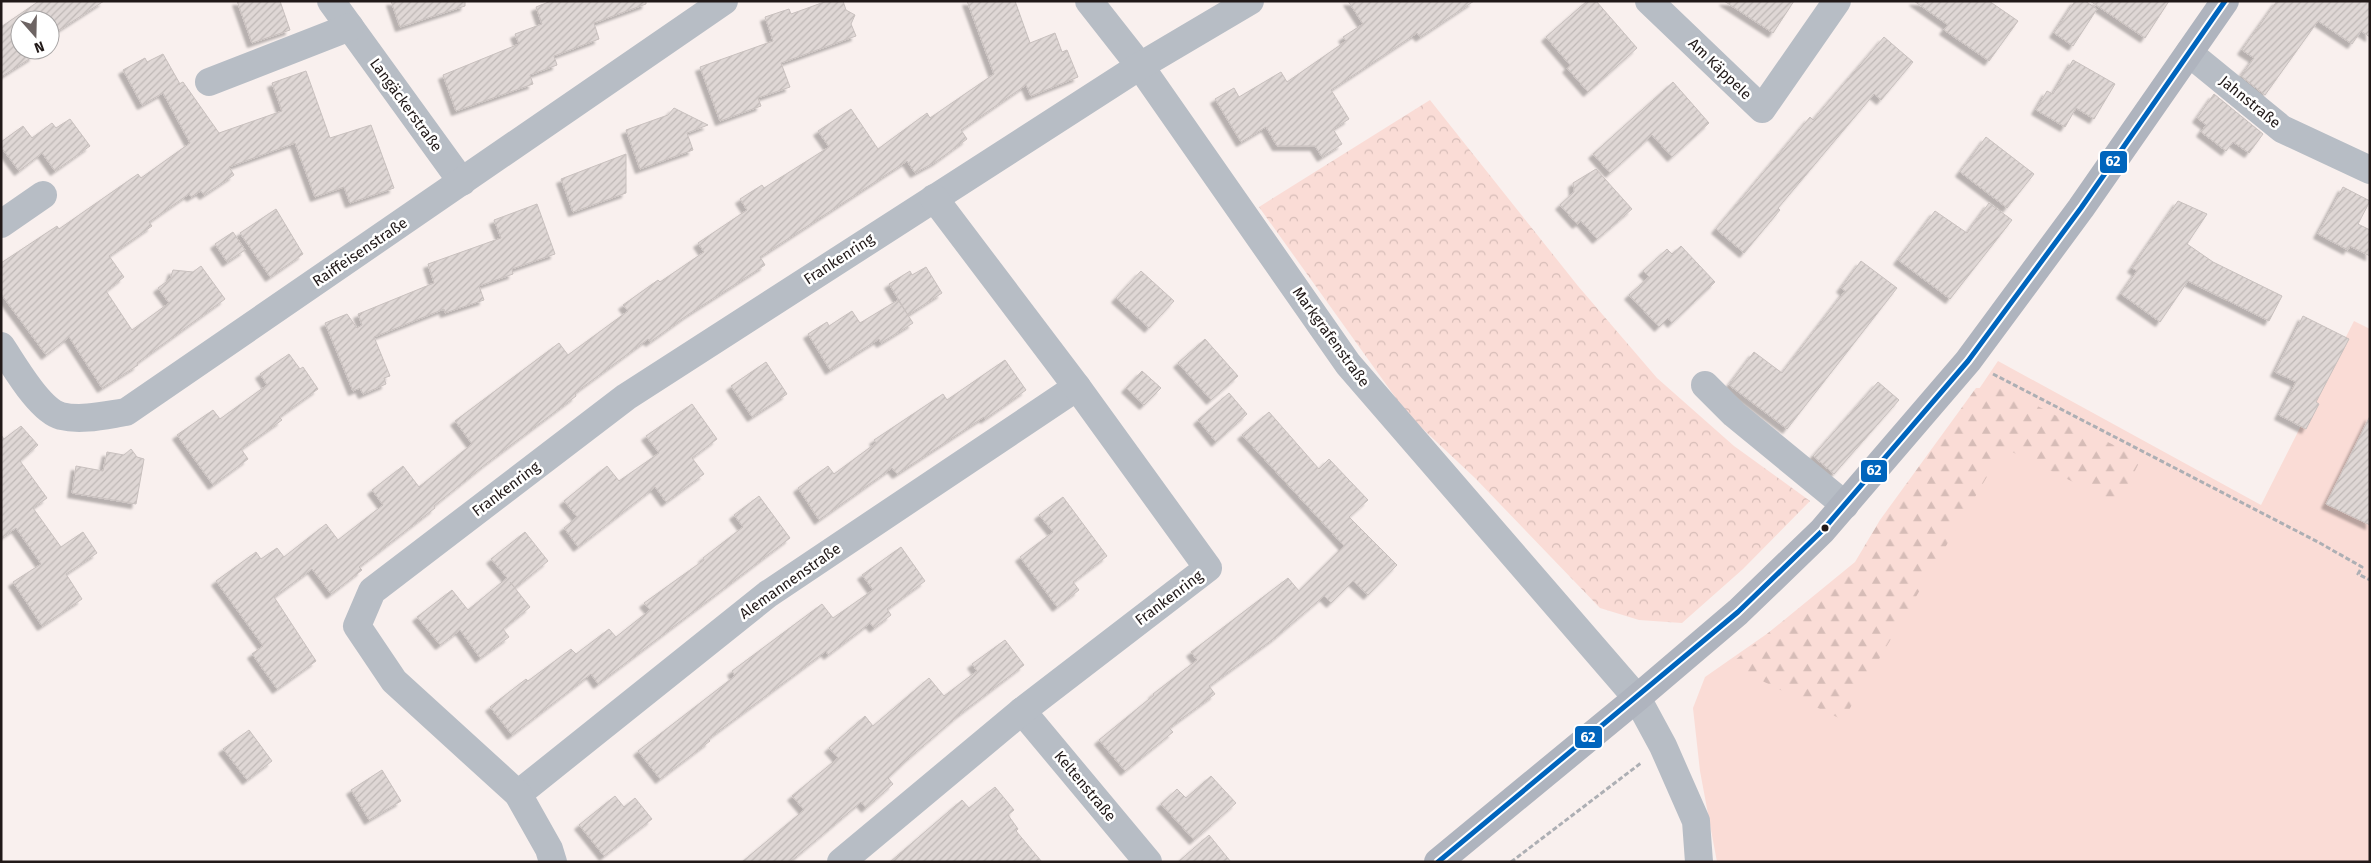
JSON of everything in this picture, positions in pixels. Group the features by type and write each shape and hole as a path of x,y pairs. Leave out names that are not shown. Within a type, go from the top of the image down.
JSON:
{"main road":[{"path":"1438,862 1638,698 1738,612 1822,532 1968,361 2081,208 2225,1"}],"street":[{"name":"Langäckerstraße","path":"331,1 462,182"},
{"name":"Raiffeisenstraße","path":"1,346 40,401 60,416 88,418 126,412 724,1"},
{"name":"Markgrafenstraße","path":"1089,1 1140,66 1348,364 1638,698 1663,746 1696,821 1699,862"},
{"name":"Frankenring","path":"553,862 549,848 518,794 394,681 357,626 372,592 626,397 1140,66 1250,1"},
{"name":"Am Käppele","path":"1649,1 1762,109 1837,1"},
{"path":"209,82 350,28"},
{"name":"Jahnstraße","path":"2189,53 2282,129 2370,170"},
{"path":"1,224 43,194"},
{"name":"Frankenring","path":"841,862 1022,711 1208,568 1077,387 934,198"},
{"path":"1705,385 1734,414 1845,505"},
{"name":"Alemannenstraße","path":"518,794 768,594 1077,387"},
{"name":"Keltenstraße","path":"1022,711 1148,862"}],"path":[{"path":"1968,361 2318,542 2362,567 2358,574 2370,580"},
{"path":"1511,862 1663,746"}],"green space":[{"path":"1430,100 1578,286 1657,378 1734,446 1810,501 1743,569 1682,623 1639,620 1600,608 1475,478 1408,415 1259,207"},
{"path":"2354,321 2370,329 2370,862 1717,862 1700,771 1693,708 1705,677 1854,573 1998,361 2261,505"},
{"path":"1976,388 2002,388 2141,459 2118,504 2004,448 1843,720 1729,665 1855,562 1880,520"}],"building":[{"path":"39,1 104,1 60,30 60,10 26,10"},
{"path":"237,1 280,1 290,30 252,43"},
{"path":"391,1 465,1 465,6 400,27"},
{"path":"551,1 646,1 646,4 594,23 599,39 554,56 557,65 530,75 533,84 456,111 443,75 519,44 515,34 542,24 536,7"},
{"path":"827,1 843,1 846,10 855,15 851,24 856,36 781,63 790,87 758,98 761,106 720,121 700,67 773,41 765,17 789,9 791,14"},
{"path":"967,1 1015,1 1030,43 1055,33 1062,52 1067,50 1078,77 1031,96 1026,85 961,130 967,139 937,161 915,173 907,161 760,257 765,265 689,314 650,342 648,339 575,393 576,396 487,463 434,506 435,508 359,567 362,570 331,594 312,569 274,597 316,661 277,689 252,654 263,646 216,581 256,552 261,559 277,548 284,557 326,524 338,540 383,505 372,490 403,466 419,487 472,444 455,421 559,343 568,355 628,311 623,305 658,280 660,282 704,252 698,243 747,210 740,199 762,185 764,188 829,147 818,131 851,109 878,149 927,113 930,118 994,74"},
{"path":"1348,1 1474,1 1420,37 1417,33 1331,90 1349,119 1333,129 1342,144 1322,157 1315,146 1277,146 1266,127 1241,142 1215,99 1234,88 1239,97 1281,72 1287,82 1346,41 1343,37 1363,24"},
{"path":"1587,1 1596,1 1637,48 1588,92 1567,68 1570,65 1546,37"},
{"path":"1724,1 1794,1 1773,33"},
{"path":"1914,1 1989,1 2018,21 1989,61 1944,30 1948,25"},
{"path":"2075,1 2085,1 2097,9 2073,46 2054,33"},
{"path":"2090,1 2169,1 2145,38"},
{"path":"2277,1 2370,1 2370,37 2361,31 2352,44 2318,21 2265,95 2241,76 2254,58 2242,50"},
{"path":"10,21 10,60 28,60 1,77 1,27"},
{"path":"1884,37 1913,62 1881,100 1874,94 1778,208 1780,210 1744,253 1716,229 1810,117 1813,120"},
{"path":"163,54 180,84 183,82 219,133 282,111 272,83 306,71 330,138 371,125 394,188 350,203 344,187 315,197 295,143 229,167 234,175 204,195 201,191 191,197 189,194 149,222 152,226 109,256 124,277 106,291 132,330 169,303 158,288 170,279 173,270 193,272 201,266 225,299 137,363 138,365 102,388 69,337 46,355 1,294 1,263 57,226 59,229 138,174 141,178 190,143 163,93 142,105 123,70 145,58 147,62"},
{"path":"2073,60 2115,84 2094,119 2076,108 2065,127 2036,110 2047,91 2053,94"},
{"path":"1673,82 1709,123 1672,157 1652,135 1610,173 1593,154"},
{"path":"2214,94 2263,134 2249,153 2233,142 2226,151 2201,132 2206,125 2197,118"},
{"path":"674,108 708,125 687,133 693,150 640,169 626,130 668,115"},
{"path":"70,119 90,146 55,171 42,153 19,171 1,147 1,142 23,126 32,138 52,123 56,128"},
{"path":"1986,137 2034,174 2007,208 1960,172"},
{"path":"626,154 626,193 573,212 561,179"},
{"path":"1596,169 1632,209 1597,239 1581,221 1577,224 1560,205 1574,192 1573,183"},
{"path":"2343,187 2370,201 2358,224 2370,230 2370,256 2350,246 2348,250 2318,234"},
{"path":"2178,201 2207,214 2187,244 2213,262 2282,296 2269,321 2188,281 2160,322 2121,294 2137,271 2132,268"},
{"path":"1989,203 2012,220 1950,299 1898,260 1935,211 1967,233"},
{"path":"537,204 555,254 512,269 513,274 479,286 484,300 445,313 444,309 374,337 390,376 384,378 386,384 363,394 360,388 353,391 325,323 347,314 357,328 362,325 358,314 434,283 428,264 501,238 494,220"},
{"path":"276,209 303,254 270,277 240,233"},
{"path":"233,232 245,250 227,262 215,244"},
{"path":"1681,246 1715,282 1672,323 1668,318 1659,327 1629,295 1649,277 1643,271 1667,249 1672,254"},
{"path":"1861,261 1897,288 1787,429 1729,385 1754,352 1782,373 1845,291 1841,288"},
{"path":"926,267 942,293 908,315 889,284 910,271 912,275"},
{"path":"1141,271 1174,301 1149,328 1116,298"},
{"path":"898,300 913,323 881,343 879,339 830,370 808,334 827,322 829,326 852,311 860,323"},
{"path":"2303,316 2349,339 2316,402 2319,404 2306,429 2279,415 2296,382 2275,372"},
{"path":"1205,339 1238,376 1211,400 1178,363"},
{"path":"289,354 300,369 303,367 318,389 279,417 282,420 241,449 248,459 213,485 177,435 213,410 220,419 267,385 260,374"},
{"path":"1005,360 1026,390 985,419 984,417 897,474 892,468 819,520 798,488 828,466 834,474 876,443 874,440 943,394 947,400"},
{"path":"766,362 787,394 752,417 731,386"},
{"path":"1142,371 1161,388 1144,405 1126,388"},
{"path":"1878,382 1899,400 1834,474 1813,456"},
{"path":"1229,393 1247,414 1216,442 1198,420"},
{"path":"692,404 717,439 692,458 704,474 666,502 655,487 578,547 564,528 577,517 564,501 607,466 619,481 659,453 646,436"},
{"path":"1269,412 1319,469 1329,459 1368,500 1349,517 1397,565 1368,595 1353,581 1331,603 1324,596 1276,637 1209,686 1215,694 1169,728 1173,732 1125,771 1099,740 1197,660 1191,652 1288,578 1299,591 1344,546 1242,435"},
{"path":"2370,416 2370,525 2326,504"},
{"path":"21,426 38,445 20,461 47,498 33,508 61,547 83,532 97,553 66,574 82,599 42,626 13,582 41,564 16,528 1,538 1,435 4,439"},
{"path":"131,449 137,457 144,459 136,504 72,493 76,466 103,471 107,452 124,455"},
{"path":"759,496 790,538 598,684 591,674 512,735 490,707 526,679 528,681 571,649 576,654 609,629 616,637 650,610 644,603 704,560 703,558 743,527 734,515"},
{"path":"1063,497 1107,556 1073,582 1079,590 1057,607 1020,557 1053,532 1039,515"},
{"path":"525,532 548,561 515,588 510,582 530,607 503,629 509,637 480,658 460,630 440,645 417,617 452,590 468,610 507,578 491,559"},
{"path":"901,547 925,581 887,609 891,615 874,628 870,623 828,655 826,651 708,739 710,741 660,779 638,751 735,676 732,671 822,604 833,618 873,590 862,575"},
{"path":"1005,640 1024,665 960,714 909,758 888,778 893,784 866,808 861,802 790,862 742,862 804,810 792,796 838,758 829,748 865,716 873,726 929,678 944,696 977,671 972,664"},
{"path":"249,730 272,761 247,780 223,749"},
{"path":"382,770 401,801 369,820 351,790"},
{"path":"1211,776 1236,803 1194,840 1161,804 1177,789 1186,798"},
{"path":"995,787 1014,810 1008,815 1018,829 1016,831 1042,862 890,862 962,800 969,808"},
{"path":"615,796 624,807 635,798 652,819 604,856 579,825"},
{"path":"1209,835 1231,862 1178,862"}],"transit line":[{"name":"62","path":"1438,862 1738,612 1822,531 1968,361 2081,208 2225,1"}]}
